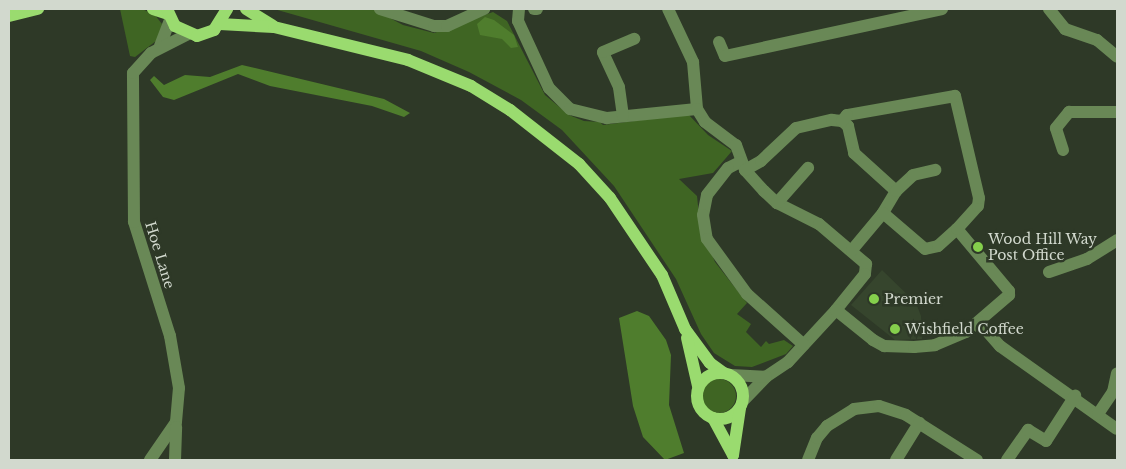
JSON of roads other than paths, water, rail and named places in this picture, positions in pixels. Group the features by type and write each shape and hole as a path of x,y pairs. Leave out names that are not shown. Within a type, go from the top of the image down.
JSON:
{"main road":[{"path":"9,16 38,9"},
{"path":"153,9 168,14 188,34 206,34 220,24 227,9"},
{"path":"246,9 274,27"},
{"path":"220,24 274,27 408,60 471,86 517,115 579,164 610,198 662,275 685,329 698,386 697,402 700,409 713,418 733,458"},
{"path":"685,329 710,363 728,374 741,386 741,405 733,458"},
{"path":"698,386 709,375 728,374"},
{"path":"713,418 728,418 741,405"}],"street":[{"path":"380,9 434,26 447,26 484,9"},
{"path":"518,9 518,20 558,101 582,114 623,116 697,108"},
{"path":"668,9 693,62 697,108 712,129 736,145 742,166 777,203 819,224 852,250 866,264 865,274 836,310 784,366 766,377 741,405"},
{"path":"719,42 725,56 942,9"},
{"path":"1049,9 1065,30 1098,40 1117,57"},
{"name":"Hoe Lane","path":"160,46 168,14"},
{"name":"Hoe Lane","path":"175,460 179,388 175,355 140,249 133,206 133,73 143,59 160,46 188,34"},
{"path":"623,116 620,88 603,52 634,39"},
{"path":"842,121 847,115 955,96 979,198 972,215 938,246 925,249 883,213"},
{"path":"1063,150 1056,128 1063,116 1077,110 1117,112"},
{"path":"804,345 747,294 707,239 703,215 707,195 728,168 761,161 796,128 832,120 842,121 848,126 854,153 896,191"},
{"path":"777,203 808,168"},
{"path":"852,250 883,213 896,191 912,175 935,170"},
{"path":"836,310 872,340 897,347 935,345 979,322 1009,295 1009,291 957,229"},
{"path":"1049,272 1086,260 1117,240"},
{"path":"979,322 1000,346 1075,396 1117,429"},
{"path":"1098,414 1113,392 1117,373"},
{"path":"728,374 766,377"},
{"path":"1007,460 1028,430 1046,441 1075,396"},
{"path":"808,460 817,438 826,426 854,409 879,406 919,422 977,460"},
{"name":"Hoe Lane","path":"156,459 176,422"},
{"path":"896,460 919,422"}],"place":[{"name":"Wood Hill Way Post Office","path":"978,247"},
{"name":"Premier","path":"874,299"},
{"name":"Wishfield Coffee","path":"895,329"}]}
